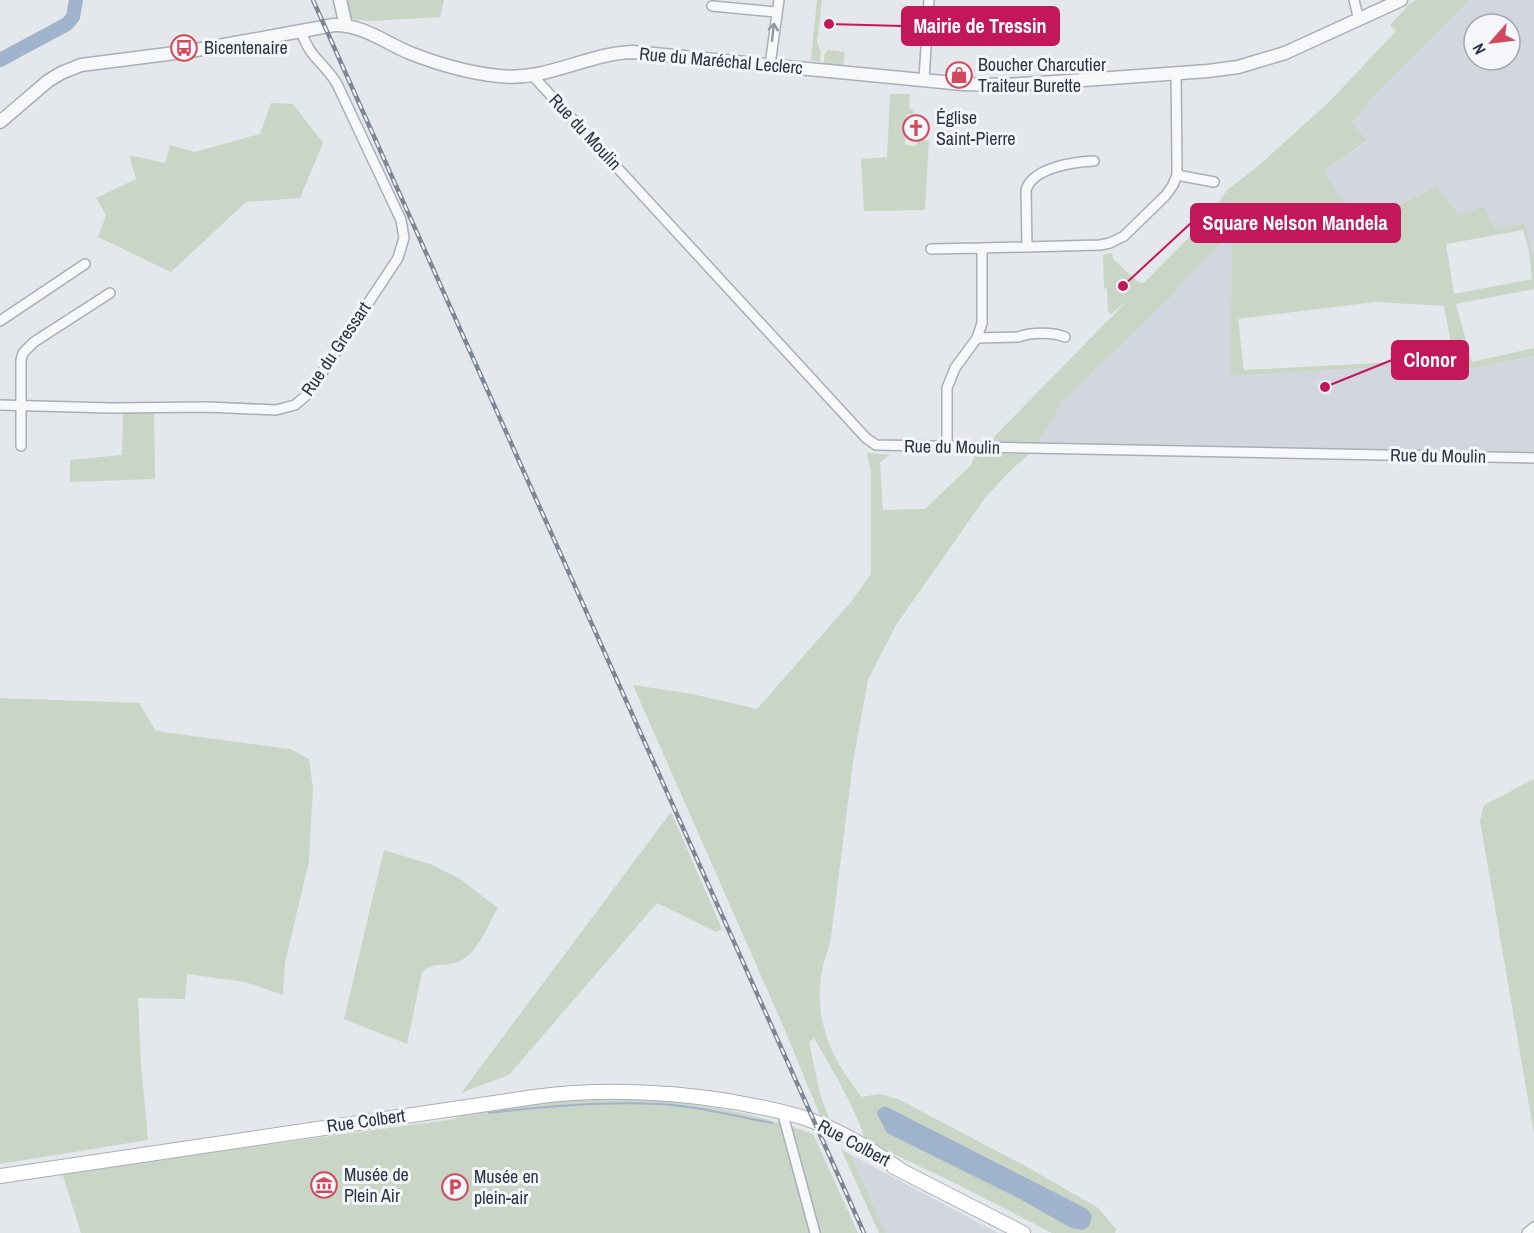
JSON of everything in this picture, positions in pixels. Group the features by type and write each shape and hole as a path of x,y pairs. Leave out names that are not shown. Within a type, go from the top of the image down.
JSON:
{"main road":[{"name":"Rue Colbert","path":"0,1176 555,1094 611,1090 650,1091 734,1102 782,1114 902,1171 1023,1233"}],"street":[{"path":"0,122 48,81 81,65 191,51 334,25 346,26 340,0"},
{"path":"770,65 779,0"},
{"path":"929,0 929,80"},
{"path":"1354,0 1359,20"},
{"name":"Rue du Maréchal Leclerc","path":"346,26 414,54 452,66 497,76 532,75 626,52 971,84 1005,85 1216,70 1255,63 1285,53 1401,0"},
{"path":"712,6 776,12"},
{"name":"Rue du Gressart","path":"0,405 276,410 295,405 313,388 398,258 404,238 397,212 337,84 331,74 308,50 301,32"},
{"path":"931,249 1100,245 1115,241 1128,232 1166,195 1177,175 1176,73"},
{"name":"Rue du Moulin","path":"532,75 869,441 885,446 1534,458"},
{"path":"1027,247 1026,190 1029,183 1064,164 1094,161"},
{"path":"1177,175 1214,182"},
{"path":"947,447 947,388 955,369 977,338 983,319 982,248"},
{"path":"0,321 85,264"},
{"path":"21,446 21,360 26,349 33,342 111,293"},
{"path":"977,338 1018,337 1035,334 1057,334 1065,337"},
{"path":"782,1114 815,1233"},
{"path":"1527,1233 1534,1227"}],"shaded area":[{"path":"1471,0 1534,0 1534,261 1525,223 1495,230 1460,216 1437,186 1358,225 1324,171 1367,142 1352,122 1360,114 1364,104"},
{"path":"1227,238 1232,243 1231,376 1420,365 1469,369 1534,356 1534,464 1191,455 1029,454 1061,403 1178,290 1179,285"},
{"path":"851,1155 998,1233 886,1233"}],"green space":[{"path":"346,0 444,0 440,17 370,21 351,19"},
{"path":"817,0 822,0 817,43 821,52 820,62 811,60"},
{"path":"1416,0 1471,0 1365,104 1360,114 1352,122 1367,141 1324,171 1359,225 1437,186 1460,216 1484,206 1495,230 1525,223 1534,261 1534,289 1456,304 1472,362 1534,348 1534,356 1469,369 1420,365 1230,376 1232,243 1227,238 1179,285 1178,290 1061,403 1038,443 987,444 1126,302 1111,314 1108,312 1107,289 1104,288 1103,255 1112,253 1113,259 1138,282 1144,283 1209,217 1227,190 1257,167 1329,102 1396,31 1390,25 1406,6","holes":["1523,230 1529,251 1532,279 1454,294 1446,244","1375,302 1444,306 1454,359 1244,370 1238,319"]},
{"path":"829,50 845,52 843,67 823,65 825,53"},
{"path":"890,94 910,94 909,108 913,110 914,115 907,114 905,145 916,146 919,138 929,141 925,210 864,211 861,159 887,157"},
{"path":"271,103 293,104 323,143 300,198 246,202 171,272 98,237 106,215 96,198 136,179 129,155 165,163 170,145 195,152 260,134"},
{"path":"154,413 155,479 70,482 70,460 122,455 123,414"},
{"path":"867,453 890,455 880,462 883,510 925,509 971,465 975,454 1029,454 985,498 896,625 868,680 853,762 830,944 820,985 821,1013 828,1040 839,1064 861,1097 879,1094 898,1099 1029,1168 1098,1208 1116,1229 1115,1233 1052,1233 866,1141 849,1101 814,1038 809,1042 820,1094 832,1125 822,1120 781,1021 633,685 692,694 757,709 850,603 871,574 871,472"},
{"path":"0,698 139,703 156,731 290,749 309,759 313,789 309,861 285,963 283,995 245,982 187,974 185,999 138,998 148,1140 0,1164"},
{"path":"1534,779 1534,1134 1480,821 1484,805"},
{"path":"671,812 722,929 716,932 657,903 509,1075 461,1093"},
{"path":"384,850 430,864 460,879 498,908 477,946 465,958 458,962 431,966 422,972 407,1044 344,1019"},
{"path":"628,1097 722,1109 768,1119 813,1134 858,1233 81,1233 62,1173 455,1119 459,1114 480,1111 565,1101"},
{"path":"841,1149 851,1155 886,1233 879,1233"}],"water":[{"path":"885,1106 1087,1209 1092,1216 1089,1226 1083,1230 1071,1228 1020,1199 887,1133 877,1114 878,1110"}],"waterway":[{"path":"0,60 67,24 73,17 76,0"},
{"path":"489,1113 574,1105 638,1103 687,1107 772,1123"}],"railway":[{"path":"313,0 864,1233"}],"place":[{"name":"Mairie de Tressin","path":"829,24"},
{"name":"Bicentenaire","path":"184,48"},
{"name":"Boucher Charcutier Traiteur Burette","path":"959,75"},
{"name":"Église Saint-Pierre","path":"916,128"},
{"name":"Square Nelson Mandela","path":"1123,286"},
{"name":"Clonor","path":"1325,387"},
{"name":"Musée de Plein Air","path":"324,1185"},
{"name":"Musée en plein-air","path":"455,1187"}]}
